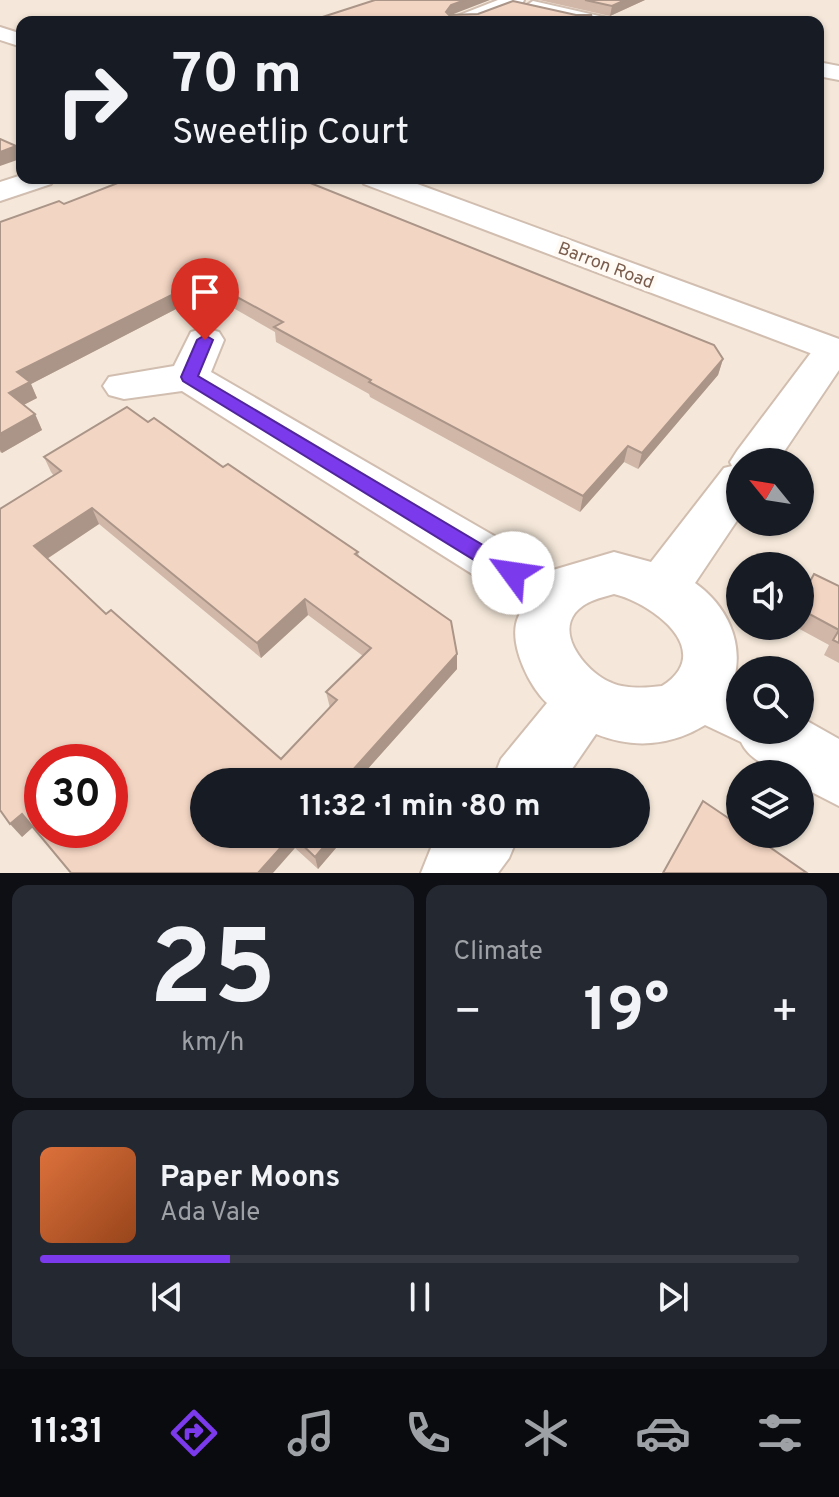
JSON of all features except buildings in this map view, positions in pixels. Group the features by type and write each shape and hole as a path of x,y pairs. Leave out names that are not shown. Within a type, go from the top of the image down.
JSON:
{"street":[{"path":"474,16 512,1 576,16"},
{"path":"0,192 23,184"},
{"name":"Barron Road","path":"390,184 836,351"},
{"path":"763,448 836,351"},
{"path":"124,386 197,358 553,597"},
{"path":"663,587 726,499"},
{"path":"602,574 639,577 663,587 684,603 700,623 709,645 709,668 720,702 685,705 662,714 637,717 610,713 585,701 552,669 543,649 543,622 553,597 569,584 602,574"},
{"path":"535,768 585,701"},
{"path":"789,744 839,774"},
{"path":"456,873 475,848"}],"shaded area":[{"path":"0,0 505,0 465,16 16,16 16,181 0,188"},
{"path":"520,0 839,0 839,342 403,184 824,184 824,16 479,16"},
{"path":"35,184 371,184 839,360 839,873 0,873 0,196"}],"route":[{"path":"205,340 189,377 513,573"}]}
